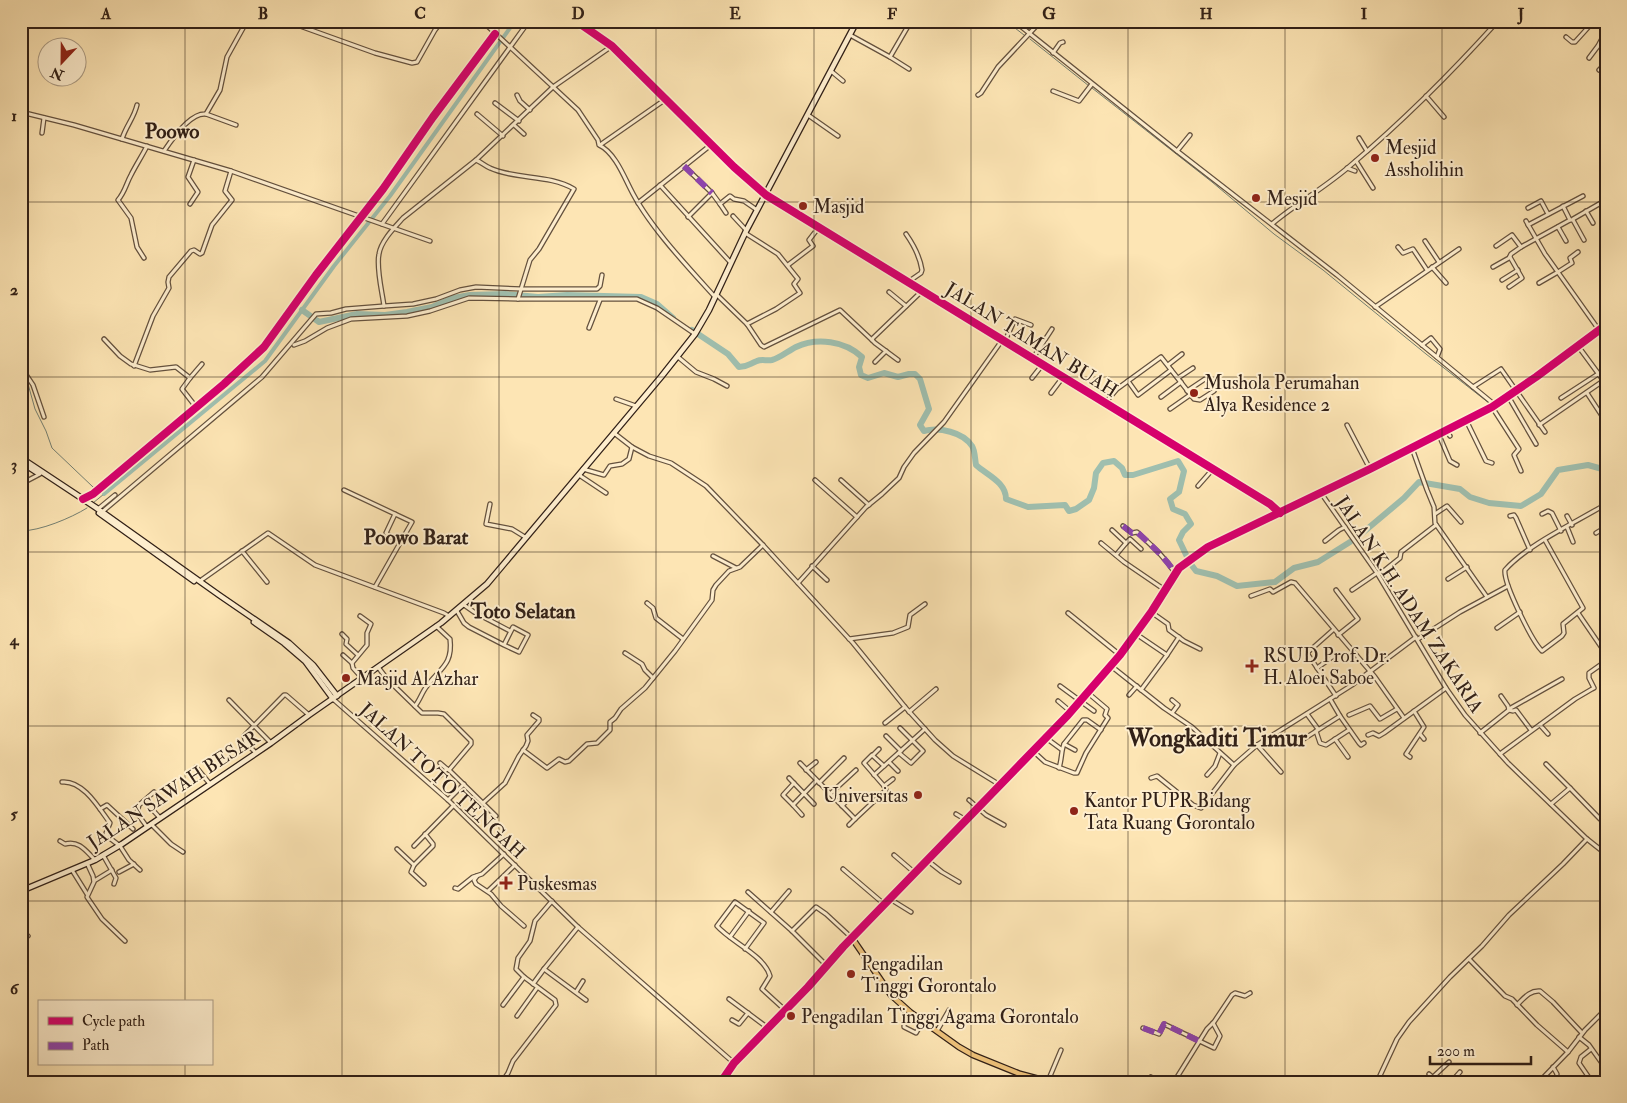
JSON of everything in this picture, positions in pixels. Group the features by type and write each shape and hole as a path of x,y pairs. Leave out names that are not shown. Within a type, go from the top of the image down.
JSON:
{"main road":[{"path":"614,432 678,357 699,328 757,210 857,21"},
{"path":"721,1082 734,1064 852,938 885,904 892,900 915,873 930,862 966,820 980,810 1000,785 1090,695 1113,668 1120,655 1153,613 1182,564 1208,547 1370,470 1438,435 1448,433 1466,420 1508,396 1606,325"},
{"name":"JALAN SAWAH BESAR","path":"21,891 95,860 120,846 271,743 335,697 354,679 363,678 450,617 487,584 614,432"},
{"path":"21,458 85,502"},
{"path":"21,462 99,510 284,639 303,656 335,697"},
{"path":"99,510 303,656"},
{"path":"852,938 885,987 905,1008 923,1022 963,1050 979,1058 1020,1074 1049,1082"}],"street":[{"path":"206,114 220,90 227,56 247,21"},
{"path":"286,21 412,63 419,59 442,21"},
{"path":"482,21 581,114 598,140 599,145 605,148 618,166 638,203 666,240 716,296 747,324 759,343 764,346 842,310 872,340 898,360"},
{"path":"381,223 528,21"},
{"name":"JALAN TAMAN BUAH","path":"576,21 612,46 748,181 766,195 1270,504 1280,513"},
{"path":"890,57 911,21"},
{"path":"1014,21 1272,224 1473,387 1493,406 1519,449 1514,455 1522,471"},
{"path":"978,95 998,67 1041,21"},
{"path":"1272,224 1356,161 1398,124 1498,21"},
{"path":"1566,38 1575,42 1594,21"},
{"path":"1589,58 1606,31"},
{"path":"85,502 264,346 383,189 433,117 497,35"},
{"path":"849,35 909,69"},
{"path":"1601,39 1606,43"},
{"path":"1054,53 1059,44 1063,42"},
{"path":"384,306 379,253 393,229 403,218 476,160 554,87 612,46"},
{"path":"1599,70 1606,63"},
{"path":"831,71 843,81"},
{"path":"1053,91 1079,101 1092,84"},
{"path":"517,95 520,101 530,110"},
{"path":"1426,96 1444,117"},
{"path":"599,145 666,99"},
{"path":"495,104 519,121"},
{"path":"122,139 129,120 134,117 138,105"},
{"path":"21,112 231,171 430,241"},
{"path":"164,151 179,131 197,114 206,114 236,125"},
{"path":"477,114 503,136"},
{"path":"808,115 838,136"},
{"path":"42,133 44,118"},
{"path":"514,125 524,134"},
{"path":"1177,151 1190,135"},
{"path":"1359,138 1367,151"},
{"path":"638,203 712,144"},
{"path":"144,258 137,246 131,218 118,200 147,146"},
{"path":"190,204 198,192 188,177 194,160"},
{"path":"476,160 489,168 501,172 550,181 574,189 540,247 532,256 518,298"},
{"path":"1356,161 1373,188"},
{"path":"684,166 712,193 726,213"},
{"path":"1347,168 1354,171"},
{"path":"134,366 153,316 169,288 169,277 191,251 194,250 200,254 202,252 212,225 232,200 225,191 231,171"},
{"path":"660,186 731,264"},
{"path":"688,216 712,193"},
{"path":"720,204 730,196 736,200 744,201 757,210"},
{"path":"1583,196 1527,223 1558,272 1599,330"},
{"path":"1493,267 1536,238 1606,200"},
{"path":"1528,208 1541,201 1548,214"},
{"path":"1563,206 1584,240"},
{"path":"1586,211 1593,223"},
{"path":"733,216 746,232 768,246 788,266 798,279 794,284 800,293 776,309 747,324"},
{"path":"1558,226 1566,241"},
{"path":"788,266 813,246 809,240 819,227"},
{"path":"906,234 916,248 922,270 921,273 908,282"},
{"path":"1496,246 1512,235 1521,247"},
{"path":"1425,240 1439,262"},
{"path":"1398,247 1403,253 1413,249 1427,270"},
{"path":"1375,307 1459,249"},
{"path":"1539,283 1572,263 1570,258 1578,252"},
{"path":"1509,287 1522,278 1510,257"},
{"path":"1432,267 1446,283"},
{"path":"1502,280 1518,270"},
{"path":"99,510 262,377 316,314 346,309 414,304 436,299 467,288 485,287 521,291 597,290 600,286 602,274"},
{"path":"872,340 922,290"},
{"path":"889,292 906,306"},
{"path":"294,345 351,318 408,316 469,298 637,299 657,308 695,334"},
{"path":"589,328 600,300"},
{"path":"21,315 25,375 33,385 44,417"},
{"path":"798,583 869,504 896,481 911,457 944,422 1004,340 1015,319 1032,325"},
{"path":"1033,358 1052,329"},
{"path":"1422,345 1431,338 1440,349 1436,357"},
{"path":"104,339 120,356 134,366 154,370 176,367 190,378"},
{"path":"1540,425 1605,382 1578,345"},
{"path":"874,362 886,351"},
{"path":"1168,365 1182,354"},
{"path":"1105,403 1128,381 1161,356 1194,399 1200,400 1214,391"},
{"path":"678,357 696,372 727,386"},
{"path":"196,407 182,389 202,364"},
{"path":"1032,378 1043,364"},
{"path":"1161,397 1193,368"},
{"path":"1473,387 1501,369 1545,432"},
{"path":"1128,381 1138,395 1171,370"},
{"path":"1561,398 1598,374"},
{"path":"1051,393 1063,377"},
{"path":"1170,409 1205,379"},
{"path":"1586,393 1606,422"},
{"path":"1508,396 1536,444"},
{"path":"616,399 636,406"},
{"path":"1466,420 1486,461 1492,463"},
{"path":"1347,425 1370,470"},
{"path":"614,432 632,447 652,458 671,462 699,480 849,639 909,712 935,740 953,756 1000,785"},
{"path":"1438,435 1450,461 1458,464"},
{"path":"583,469 604,475 610,466 622,464 629,459 632,447"},
{"path":"1412,448 1434,507 1436,525 1487,597"},
{"path":"1198,486 1213,470"},
{"path":"21,484 40,474"},
{"path":"579,474 606,493"},
{"path":"814,480 857,517"},
{"path":"841,480 869,504"},
{"path":"344,490 412,522 375,587"},
{"name":"JALAN K.H. ADAM ZAKARIA","path":"1321,493 1378,574 1446,688 1465,715 1500,754 1587,839 1606,854"},
{"path":"99,510 115,495"},
{"path":"490,504 486,524 512,529 525,537"},
{"path":"1544,533 1546,539 1583,608 1564,624 1562,636 1542,650 1520,612 1508,586 1504,574 1505,570 1546,539 1604,505 1606,514"},
{"path":"1435,514 1447,506 1461,522"},
{"path":"1542,514 1552,513 1561,531"},
{"path":"395,514 386,533 400,543"},
{"path":"1510,516 1514,515 1516,518 1530,550"},
{"path":"1567,516 1572,524"},
{"path":"1352,590 1386,570 1400,558 1400,552 1436,525"},
{"path":"1123,526 1132,533 1137,532 1165,558 1175,573"},
{"path":"1325,541 1338,530 1345,527"},
{"path":"1567,527 1574,542"},
{"path":"1596,533 1606,527"},
{"path":"1112,530 1126,543"},
{"path":"200,581 268,533 315,565 444,613 450,617"},
{"path":"1116,555 1130,539 1141,549"},
{"path":"1101,543 1166,590"},
{"path":"523,750 546,768 559,759 565,762 569,761 587,744 598,743 610,728 610,722 653,678 683,639 712,600 714,588 729,571 740,567 762,545"},
{"path":"242,551 267,582"},
{"path":"713,556 736,568"},
{"path":"812,566 827,580"},
{"path":"1448,579 1467,567"},
{"path":"1251,596 1270,589 1273,592 1292,582 1386,691 1404,718"},
{"path":"1151,778 1157,776 1193,805 1201,808 1234,765 1258,745 1336,696 1417,638 1508,586"},
{"path":"1336,590 1358,619 1338,636"},
{"path":"647,603 653,608 656,618 683,639"},
{"path":"849,639 898,631 908,627 910,615 925,604"},
{"path":"464,605 510,631"},
{"path":"457,611 464,623 469,627 504,645 519,652 528,634 514,627 510,631 504,645"},
{"path":"1497,628 1520,612"},
{"path":"1068,613 1120,655"},
{"path":"1153,613 1168,624 1169,630 1178,637 1200,649"},
{"path":"1578,613 1606,654"},
{"path":"352,663 368,644 367,633 371,624 360,616"},
{"path":"415,706 424,690 442,669 451,654 450,639 436,626"},
{"path":"1333,630 1307,653 1336,696"},
{"path":"342,634 347,639 346,644 358,655"},
{"path":"1137,635 1167,655"},
{"path":"1142,690 1178,637"},
{"path":"625,653 642,664 653,678"},
{"path":"343,655 352,663 353,668 363,678"},
{"path":"1317,668 1335,655"},
{"path":"1500,754 1575,699 1594,688 1589,674 1606,661"},
{"path":"378,667 387,679 423,714 444,714 472,742 448,769 431,784"},
{"path":"1113,668 1192,727 1234,765"},
{"path":"354,679 358,673"},
{"path":"1480,733 1509,710 1562,679"},
{"path":"1060,686 1094,711"},
{"path":"1129,695 1137,686"},
{"path":"1368,736 1373,733 1379,736 1446,688"},
{"path":"909,712 936,689"},
{"path":"256,753 246,743 245,734 256,726 285,695 309,714"},
{"path":"1035,752 1046,762 1077,773 1086,754 1108,719 1105,714 1107,710 1090,695"},
{"path":"1501,696 1509,710"},
{"name":"JALAN TOTO TENGAH","path":"335,697 454,805 578,927 734,1064"},
{"path":"1330,699 1349,730 1361,745 1364,744"},
{"path":"229,700 271,743"},
{"path":"1172,700 1178,706 1172,713"},
{"path":"1058,701 1071,712"},
{"path":"1349,715 1370,706 1380,719 1397,708"},
{"path":"885,723 905,707"},
{"path":"1509,710 1517,710 1531,730"},
{"path":"1410,757 1406,754 1424,726 1414,711"},
{"path":"1307,714 1317,730 1318,740 1323,745 1349,730"},
{"path":"483,803 503,786 528,741 527,735 539,721 533,715"},
{"path":"1299,742 1340,716"},
{"path":"1059,768 1062,756 1061,750 1064,744 1083,720 1087,720 1101,730"},
{"path":"1540,725 1548,734"},
{"path":"886,736 908,762 912,763 923,751 900,728"},
{"path":"874,775 926,729"},
{"path":"1420,734 1424,739"},
{"path":"1048,739 1061,750"},
{"path":"1335,739 1348,757"},
{"path":"1064,744 1075,750"},
{"path":"1258,745 1281,772"},
{"path":"849,825 886,790 864,764 880,749"},
{"path":"1207,775 1215,766 1220,753"},
{"path":"873,755 884,766"},
{"path":"792,805 844,758"},
{"path":"806,770 816,762"},
{"path":"889,762 898,771"},
{"path":"440,763 496,816"},
{"path":"800,763 855,819"},
{"path":"1546,764 1600,819"},
{"path":"196,767 210,784"},
{"path":"830,794 856,770"},
{"path":"789,778 814,804"},
{"path":"884,786 893,779"},
{"path":"62,782 74,784 92,798 110,823 106,834 120,846 140,870"},
{"path":"448,800 464,784"},
{"path":"794,784 783,795 802,815"},
{"path":"1551,804 1570,788"},
{"path":"154,792 139,805 137,813 171,844 183,852"},
{"path":"842,806 851,796"},
{"path":"969,800 980,810 1004,825"},
{"path":"100,809 108,805 133,829"},
{"path":"414,846 454,805"},
{"path":"151,808 160,818"},
{"path":"956,814 966,820"},
{"path":"424,884 412,872 414,866 433,846 425,834"},
{"path":"1377,1082 1394,1044 1406,1026 1428,1000 1509,915 1587,839"},
{"path":"60,841 65,844 74,842 80,845 95,860"},
{"path":"397,849 414,866"},
{"path":"455,888 460,888 472,876 482,874 504,854"},
{"path":"103,855 117,879 114,884"},
{"path":"894,856 915,873"},
{"path":"930,862 959,882"},
{"path":"87,863 94,881 93,888 87,894"},
{"path":"119,872 134,864"},
{"path":"488,891 515,865"},
{"path":"844,869 885,904"},
{"path":"72,870 102,919 125,942"},
{"path":"94,881 112,870"},
{"path":"477,876 474,880 476,884 488,891 501,906 524,926"},
{"path":"771,912 790,891"},
{"path":"748,892 792,931 827,966"},
{"path":"502,1082 508,1074 513,1061 556,1005 555,1000 516,970 518,958 530,941 536,918 552,900"},
{"path":"892,900 911,912"},
{"path":"745,949 764,923 735,902 717,924 718,929 756,958 769,973 769,978 762,989 785,1010"},
{"path":"792,931 816,908 826,914 852,938"},
{"path":"730,937 749,911"},
{"path":"533,984 578,927"},
{"path":"21,930 28,936"},
{"path":"1469,959 1505,996 1511,998 1568,1052"},
{"path":"544,969 586,1000"},
{"path":"503,1005 524,977"},
{"path":"576,992 584,981"},
{"path":"517,1016 538,988"},
{"path":"1517,1005 1527,995 1534,991 1540,991 1553,1002 1606,1069"},
{"path":"1174,1082 1207,1029 1233,994 1246,996 1250,993"},
{"path":"729,999 768,1028"},
{"path":"905,1008 904,1027 916,1033 923,1022"},
{"path":"1539,1082 1568,1052 1580,1035 1606,1009"},
{"path":"937,1031 949,1010"},
{"path":"732,1020 739,1024 748,1013"},
{"path":"1143,1028 1159,1034 1164,1024 1213,1048 1220,1036 1213,1023"},
{"path":"1591,1049 1581,1057 1579,1063 1592,1082"},
{"path":"1049,1082 1061,1050"},
{"path":"1433,1077 1449,1062"},
{"path":"1553,1067 1557,1074 1554,1082"},
{"path":"1451,1082 1460,1072"},
{"path":"1429,1074 1438,1082"},
{"path":"1151,1077 1159,1082"}],"waterway":[{"path":"104,494 265,361 334,266 390,196 515,21"},
{"path":"1006,21 1024,35"},
{"path":"1030,39 1089,86"},
{"path":"1092,88 1489,403"},
{"path":"302,310 319,322 357,314 385,315 407,312 432,307 453,298 470,295 505,294 538,297 567,295 641,297 657,304 673,318"},
{"path":"1599,326 1606,321"},
{"path":"692,330 728,354 739,367 747,366 759,360 772,360 804,344 831,342 847,347 862,357 859,367 861,375 868,378 884,373 898,377 915,374 920,379 929,409 920,425 924,431 943,430 963,437 973,448 976,465 999,483 1003,488 1006,499 1028,507 1065,505 1069,511 1076,509 1089,500 1094,488 1096,473 1103,463 1114,461 1122,468 1125,475 1133,475 1178,461 1184,471 1179,492 1170,499 1173,509 1185,514 1191,524 1183,532 1179,540 1196,571 1217,576 1237,586 1275,582 1294,568 1318,562 1350,542"},
{"path":"1523,383 1593,330"},
{"path":"21,378 28,384 35,409 52,448 93,487 104,494 93,503"},
{"path":"1498,399 1510,392"},
{"path":"1360,535 1404,498 1419,482 1460,489 1470,497 1489,503 1521,506 1541,494 1558,470 1588,465 1606,470"},
{"path":"21,531 37,529 55,523 87,508"},
{"path":"1092,693 1121,658 1147,621"},
{"path":"1037,751 1089,696"},
{"path":"866,927 972,820 1034,754"},
{"path":"839,955 846,947"},
{"path":"734,1067 745,1055"}],"marked path":[{"path":"684,166 712,193"},
{"path":"1123,526 1132,533 1137,532 1153,546 1175,573"},
{"path":"1143,1028 1159,1034 1164,1024 1199,1041"}],"cycle path":[{"path":"576,21 612,46 734,167 766,195 1270,504 1280,513"},
{"path":"83,499 93,494 224,384 264,347 316,275 383,189 433,117 495,34"},
{"path":"721,1082 734,1063 808,987 843,947 1068,715 1120,655 1152,611 1179,568 1208,547 1370,469 1492,407 1606,325"}],"place":[{"name":"Mesjid Assholihin","path":"1375,158"},
{"name":"Mesjid","path":"1256,198"},
{"name":"Masjid","path":"803,206"},
{"name":"Mushola Perumahan Alya Residence 2","path":"1194,393"},
{"name":"RSUD Prof. Dr. H. Aloei Saboe","path":"1252,666"},
{"name":"Masjid Al Azhar","path":"346,678"},
{"name":"Universitas","path":"918,795"},
{"name":"Kantor PUPR Bidang Tata Ruang Gorontalo","path":"1074,811"},
{"name":"Puskesmas","path":"506,883"},
{"name":"Pengadilan Tinggi Gorontalo","path":"851,974"},
{"name":"Pengadilan Tinggi Agama Gorontalo","path":"791,1016"}],"district":[{"name":"Poowo","path":"172,131"},
{"name":"Poowo Barat","path":"416,537"},
{"name":"Toto Selatan","path":"523,611"},
{"name":"Wongkaditi Timur","path":"1217,738"}]}
